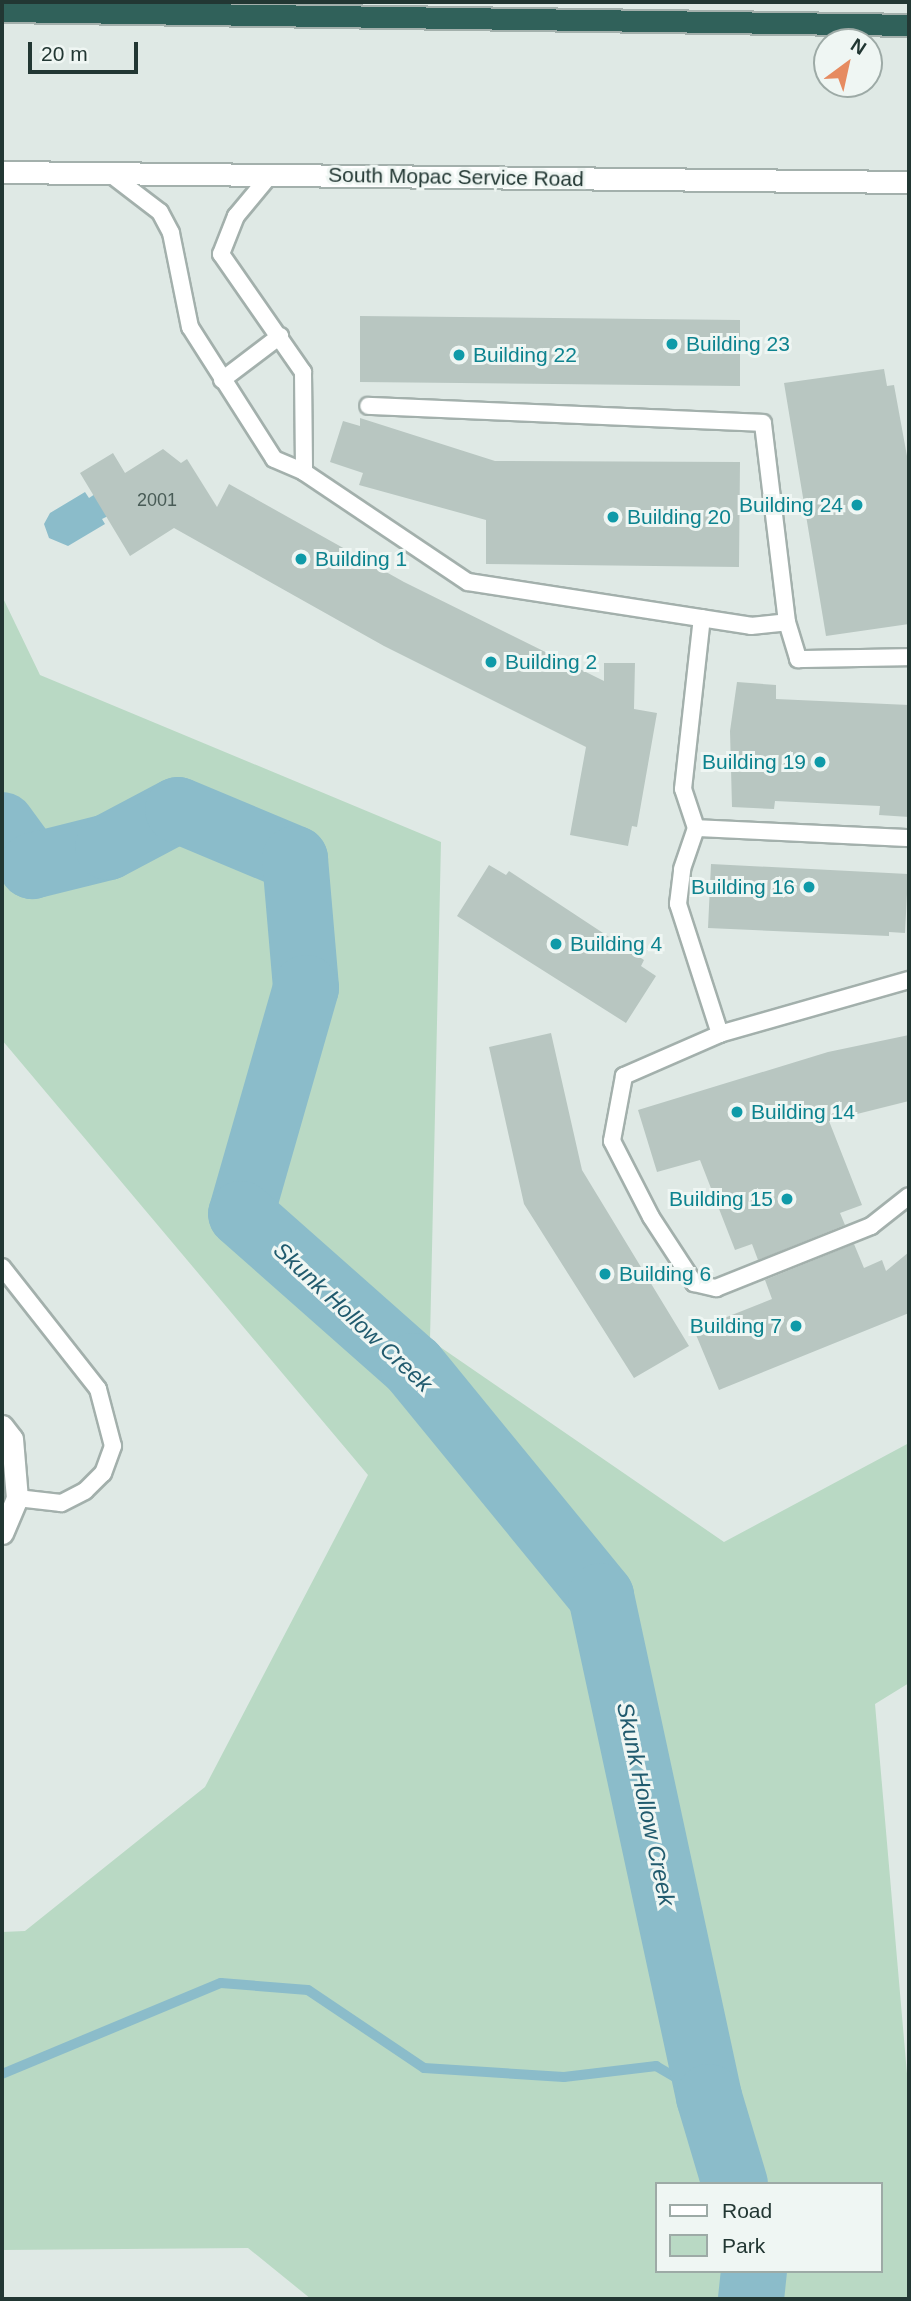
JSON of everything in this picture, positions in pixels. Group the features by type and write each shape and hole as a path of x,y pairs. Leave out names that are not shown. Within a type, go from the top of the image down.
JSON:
{"highway":[{"path":"2,11 909,25"}],"main road":[{"name":"South Mopac Service Road","path":"2,172 909,182"},
{"path":"2,1426 12,1438 17,1498 2,1534"}],"lane":[{"path":"109,173 160,212 171,233 190,327 274,459 304,472 467,582 751,626 787,622"},
{"path":"271,174 236,216 222,254 303,372 304,472"},
{"path":"222,380 280,336"},
{"path":"368,406 763,423 787,622 798,659 909,657"},
{"path":"702,618 683,789 696,828 682,869 678,904 720,1034"},
{"path":"696,828 909,838"},
{"path":"909,980 720,1034 624,1076 612,1141 651,1216 694,1283 716,1288 859,1231 909,1196"},
{"path":"2,1267 98,1389 113,1446 103,1473 85,1491 61,1503 17,1498"}],"green space":[{"path":"2,596 40,675 441,842 430,1340 724,1542 909,1443 909,1683 875,1704 909,2097 909,2299 311,2299 248,2248 2,2250 2,1932 25,1931 205,1787 368,1475 2,1040"}],"water":[{"path":"85,492 89,498 95,494 108,516 102,519 105,524 68,546 49,538 44,524 50,513"}],"building":[{"path":"360,316 740,320 740,386 360,382"},
{"name":"Building 24","path":"884,369 887,386 894,385 909,467 909,624 826,636 784,383"},
{"name":"Building 20","path":"360,418 495,461 740,462 739,567 486,564 486,520 359,485 363,473 330,462 343,421 360,426"},
{"path":"163,449 181,463 187,459 217,507 229,484 404,582 604,681 604,663 635,663 634,709 657,713 637,827 632,826 628,846 570,835 586,747 384,646 174,528 130,556 80,473 113,453 125,473"},
{"name":"Building 19","path":"737,682 776,685 776,699 909,705 909,817 879,815 880,806 775,801 774,809 732,807 730,731"},
{"name":"Building 16","path":"711,864 908,874 905,933 889,932 889,936 708,928"},
{"name":"Building 4","path":"489,865 506,875 509,871 644,960 641,966 656,976 626,1023 457,916"},
{"path":"551,1033 582,1170 689,1346 634,1378 524,1204 489,1047"},
{"path":"909,1035 909,1101 829,1121 862,1205 840,1213 845,1225 758,1260 752,1244 735,1250 700,1160 657,1172 638,1110 828,1052"},
{"name":"Building 7","path":"854,1244 864,1268 882,1260 886,1271 909,1252 909,1313 719,1390 694,1330 772,1299 765,1280"}],"waterway":[{"name":"Skunk Hollow Creek","path":"2,825 32,866 108,847 178,810 295,859 306,988 241,1214 413,1366 601,1596 709,2097 734,2182"},
{"path":"2,2074 221,1983 308,1990 424,2068 564,2077 656,2066 709,2097"},
{"name":"Skunk Hollow Creek","path":"751,2299 754,2273"}],"place":[{"name":"Building 23","path":"672,344"},
{"name":"Building 22","path":"459,355"},
{"name":"Building 24","path":"857,505"},
{"name":"Building 20","path":"613,517"},
{"name":"Building 1","path":"301,559"},
{"name":"Building 2","path":"491,662"},
{"name":"Building 19","path":"820,762"},
{"name":"Building 16","path":"809,887"},
{"name":"Building 4","path":"556,944"},
{"name":"Building 14","path":"737,1112"},
{"name":"Building 15","path":"787,1199"},
{"name":"Building 6","path":"605,1274"},
{"name":"Building 7","path":"796,1326"}]}
